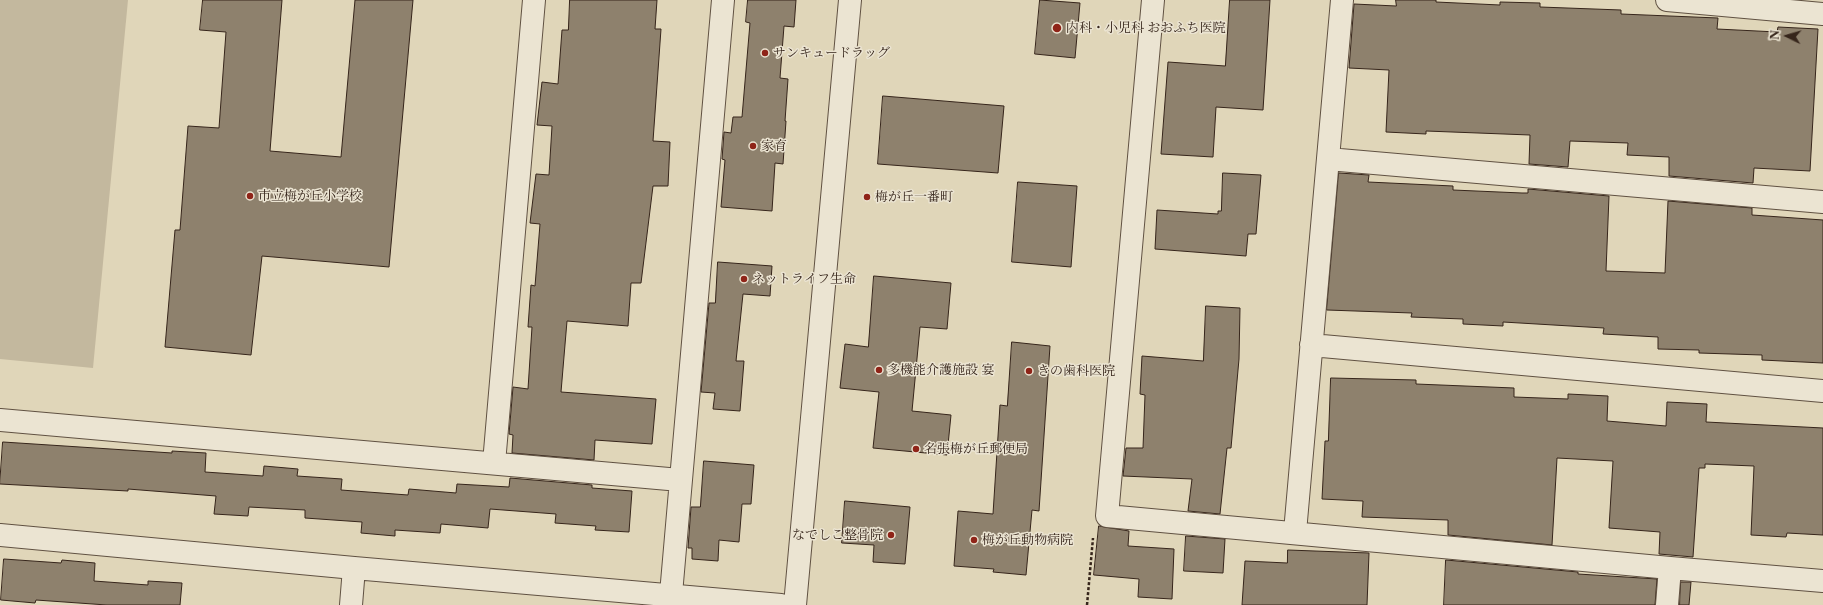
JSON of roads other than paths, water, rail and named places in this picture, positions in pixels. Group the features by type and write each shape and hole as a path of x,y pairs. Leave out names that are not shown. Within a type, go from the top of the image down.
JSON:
{"street":[{"path":"494,463 534,0"},
{"path":"670,594 723,0"},
{"path":"795,605 850,0"},
{"path":"1153,0 1107,516 1823,581"},
{"path":"1295,532 1342,0"},
{"path":"1667,0 1823,14"},
{"path":"1328,159 1823,202"},
{"path":"1311,345 1823,391"},
{"path":"0,420 680,480"},
{"path":"0,535 354,568 670,594 781,605"},
{"path":"351,605 354,568"},
{"path":"1667,605 1670,568"}],"place":[{"name":"内科・小児科 おおふち医院","path":"1057,28"},
{"name":"サンキュードラッグ","path":"765,53"},
{"name":"家育","path":"753,146"},
{"name":"市立梅が丘小学校","path":"250,196"},
{"name":"梅が丘一番町","path":"867,197"},
{"name":"ネットライフ生命","path":"744,279"},
{"name":"多機能介護施設 宴","path":"879,370"},
{"name":"きの歯科医院","path":"1029,371"},
{"name":"名張梅が丘郵便局","path":"916,449"},
{"name":"なでしこ整骨院","path":"891,535"},
{"name":"梅が丘動物病院","path":"974,540"}]}
